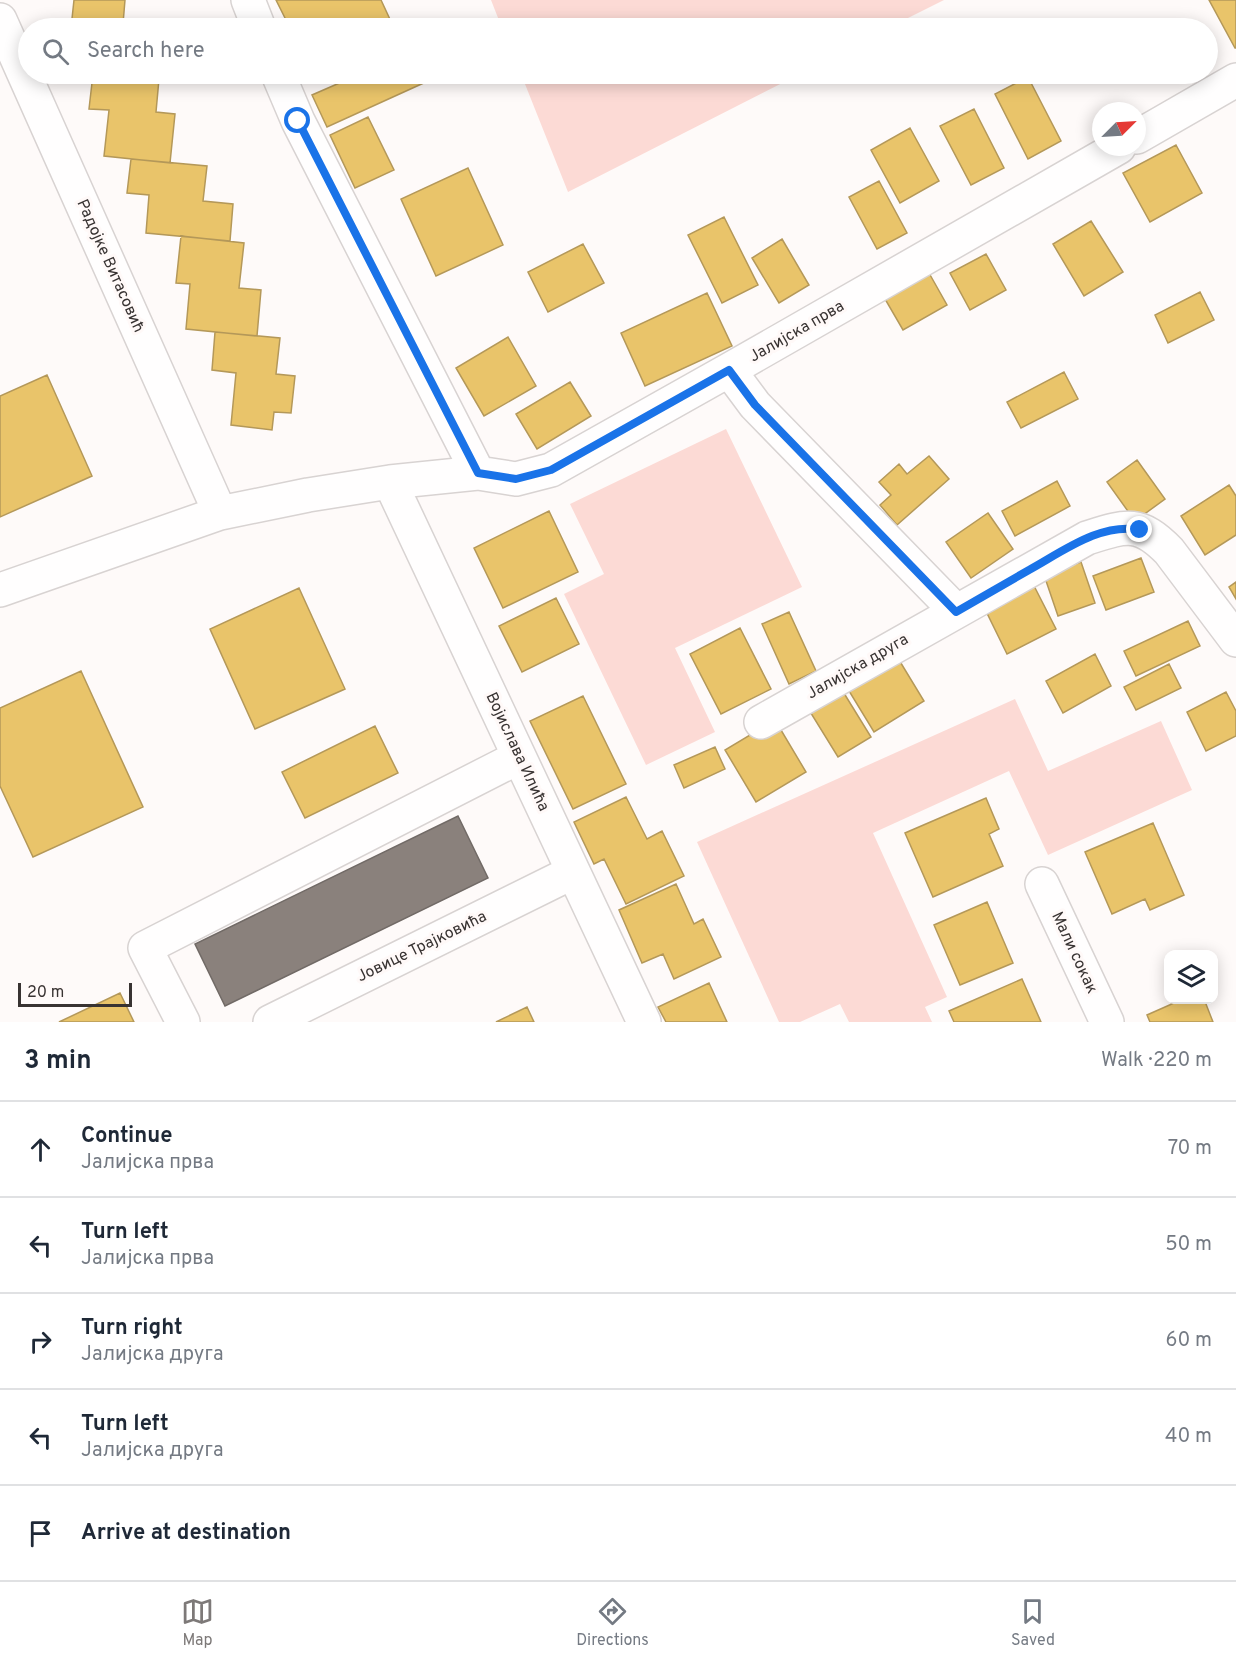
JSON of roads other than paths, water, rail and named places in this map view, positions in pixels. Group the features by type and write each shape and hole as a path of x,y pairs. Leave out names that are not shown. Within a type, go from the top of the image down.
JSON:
{"street":[{"path":"248,0 255,18"},
{"name":"Радојке Витасовић","path":"0,20 18,60"},
{"path":"1146,132 1236,80"},
{"name":"Радојке Витасовић","path":"29,84 220,513"},
{"path":"282,84 298,121 478,473"},
{"name":"Јалијска прва","path":"0,590 220,513 308,495 390,482 478,473 516,479 551,470 1103,156"},
{"path":"729,370 755,405 956,612"},
{"name":"Војислава Илића","path":"390,482 644,1022"},
{"name":"Јалијска друга","path":"761,722 1087,538 1116,529 1130,528 1149,533 1169,550 1236,640"},
{"path":"183,1022 145,948 519,756"},
{"name":"Јовице Трајковића","path":"270,1022 573,872"},
{"name":"Мали сокак","path":"1042,884 1107,1022"}]}
